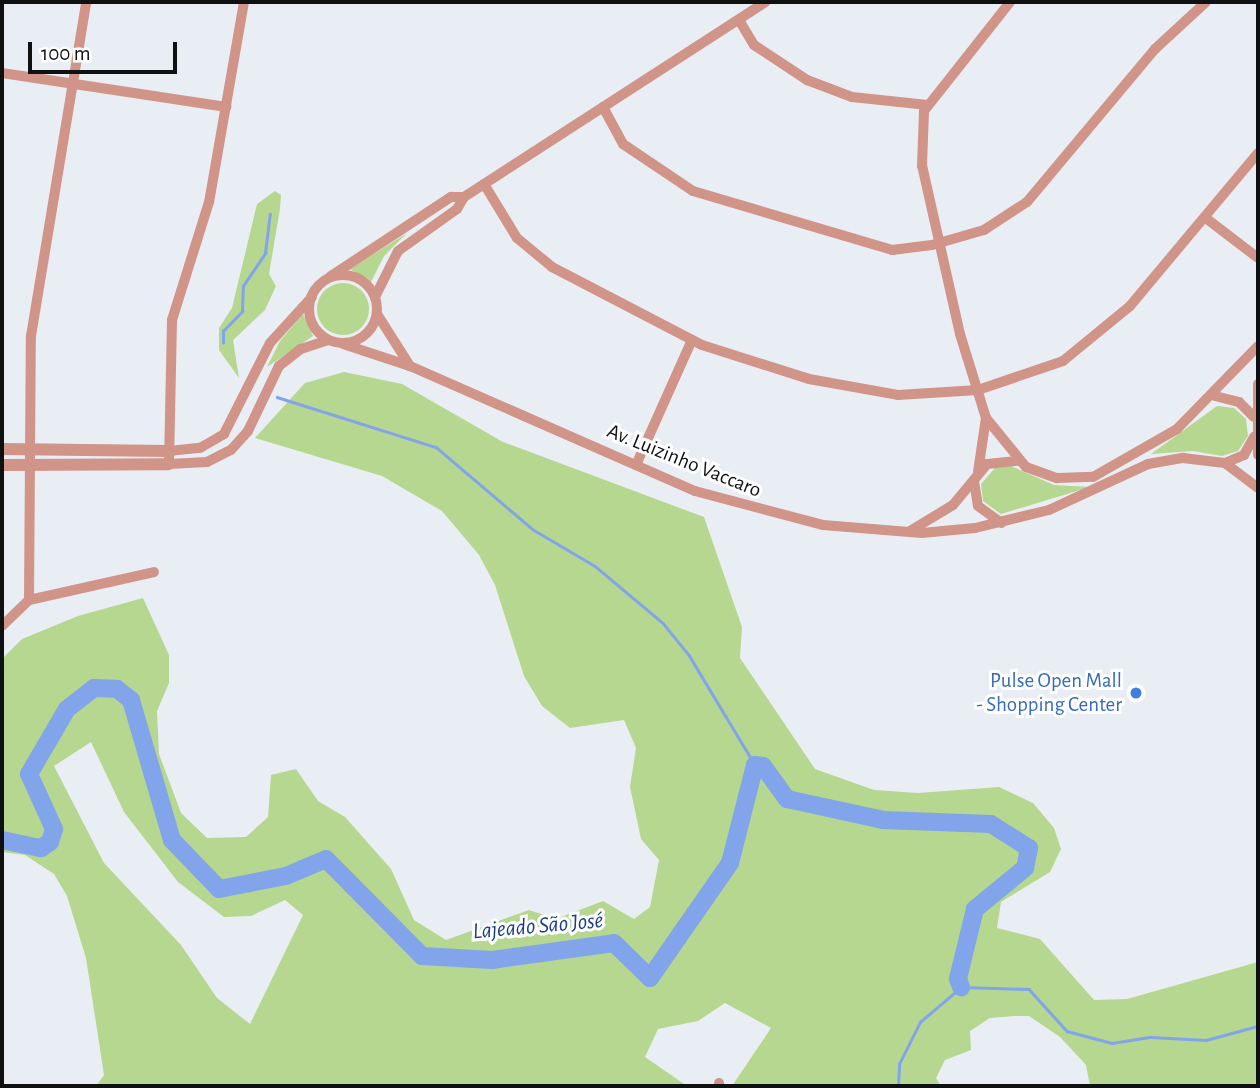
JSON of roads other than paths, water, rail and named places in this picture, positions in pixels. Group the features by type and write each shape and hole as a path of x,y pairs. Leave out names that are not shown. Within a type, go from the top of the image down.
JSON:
{"street":[{"path":"29,600 27,449 31,336 68,84 86,2"},
{"path":"169,457 172,320 209,202 244,2"},
{"path":"2,449 169,457 217,440 234,420 270,343 328,279 440,204 464,197 765,2"},
{"path":"1010,2 928,105 922,166 939,243 986,418 1017,461"},
{"path":"603,107 623,144 693,191 892,250 939,243 984,230 1027,202 1155,49 1206,2"},
{"path":"739,20 754,45 807,80 852,97 928,105"},
{"path":"2,74 226,107"},
{"path":"484,184 517,238 552,267 692,340 808,379 898,395 978,390 1063,361 1130,306 1207,219 1258,153"},
{"path":"410,366 377,313 375,297 397,251 457,209 464,197"},
{"path":"1207,219 1258,258"},
{"path":"328,279 359,279 375,297"},
{"path":"312,297 312,321 328,340"},
{"path":"2,465 224,455 248,431 279,366 301,349 328,340 344,344 366,335 377,313"},
{"path":"636,465 692,340"},
{"name":"Av. Luizinho Vaccaro","path":"344,344 410,366 636,465 768,515 842,528 910,531 1001,523 1071,502 1159,461 1225,463"},
{"path":"910,531 953,505 976,476 997,460 1017,461 1058,478 1104,474 1167,436 1215,396 1258,346"},
{"path":"1258,384 1254,417 1258,455"},
{"path":"1215,396 1240,402 1254,417"},
{"path":"986,418 976,476 978,506 1001,523"},
{"path":"1225,463 1244,455 1255,432"},
{"path":"217,440 224,455"},
{"path":"1225,463 1258,488"},
{"path":"2,626 29,600 154,572"}],"waterway":[{"path":"223,343 223,331 242,311 243,286 265,253 270,214"},
{"path":"277,397 436,447 534,530 595,566 663,623 689,655 755,765"},
{"name":"Lajeado São José","path":"2,840 41,848 50,842 54,829 29,774 67,709 94,688 117,689 131,700 172,840 219,889 286,876 326,859 422,956 492,960 614,943 650,978 730,863 755,765 763,766 787,799 883,820 991,824 1029,848 1025,868 975,909 958,979 961,987"},
{"name":"Lajeado São José","path":"898,1086 899,1064 920,1022 961,987 1029,989 1067,1031 1112,1043 1151,1037 1206,1040 1258,1026"}],"place":[{"name":"Pulse Open Mall - Shopping Center","path":"1136,693"}]}
